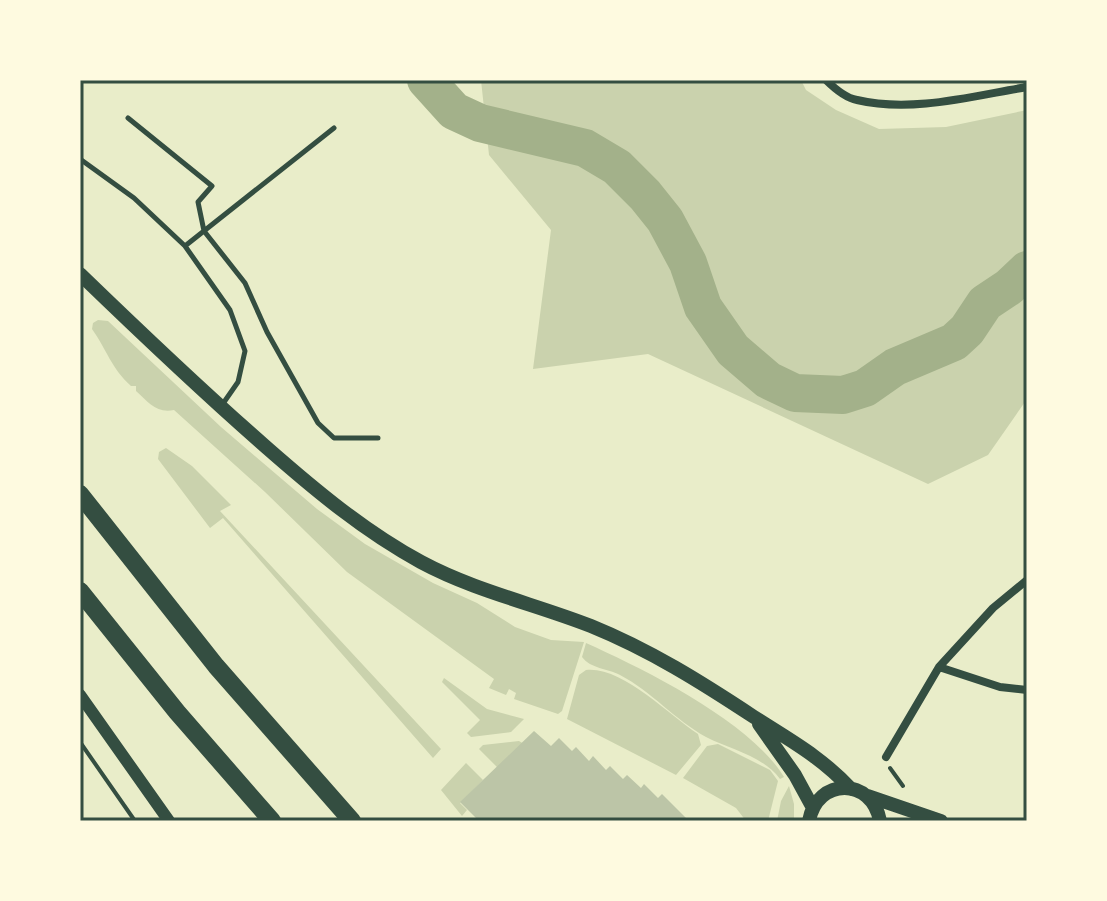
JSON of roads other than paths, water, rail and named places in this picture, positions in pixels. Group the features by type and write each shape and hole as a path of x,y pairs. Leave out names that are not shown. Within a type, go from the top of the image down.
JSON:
{"highway":[{"path":"80,494 216,666 352,821"},
{"path":"80,591 177,712 272,821"}],"main road":[{"path":"80,274 220,407 329,502 421,562 470,584 557,613 624,640 698,679 800,744 851,789 941,821"},
{"path":"754,717 795,775 811,814"},
{"path":"811,814 825,794 833,790 851,789"},
{"path":"867,796 874,804 880,821"}],"street":[{"path":"826,80 856,100 899,103 936,102 1027,87"},
{"path":"886,757 939,667 993,608 1027,580"},
{"path":"939,667 1000,687 1027,690"},
{"path":"80,695 169,821"}],"lane":[{"path":"128,118 212,186 198,202 204,231 245,283 267,332 318,423 334,438 378,438"},
{"path":"185,246 334,128"},
{"path":"80,159 134,198 185,246 230,310 245,351 238,382 220,407"}],"waterway":[{"path":"426,80 454,111 480,123 585,148 617,167 665,220 688,263 703,307 733,350 768,380 795,393 843,395 865,388 895,367 954,342 967,330 985,303 1027,270"}]}
